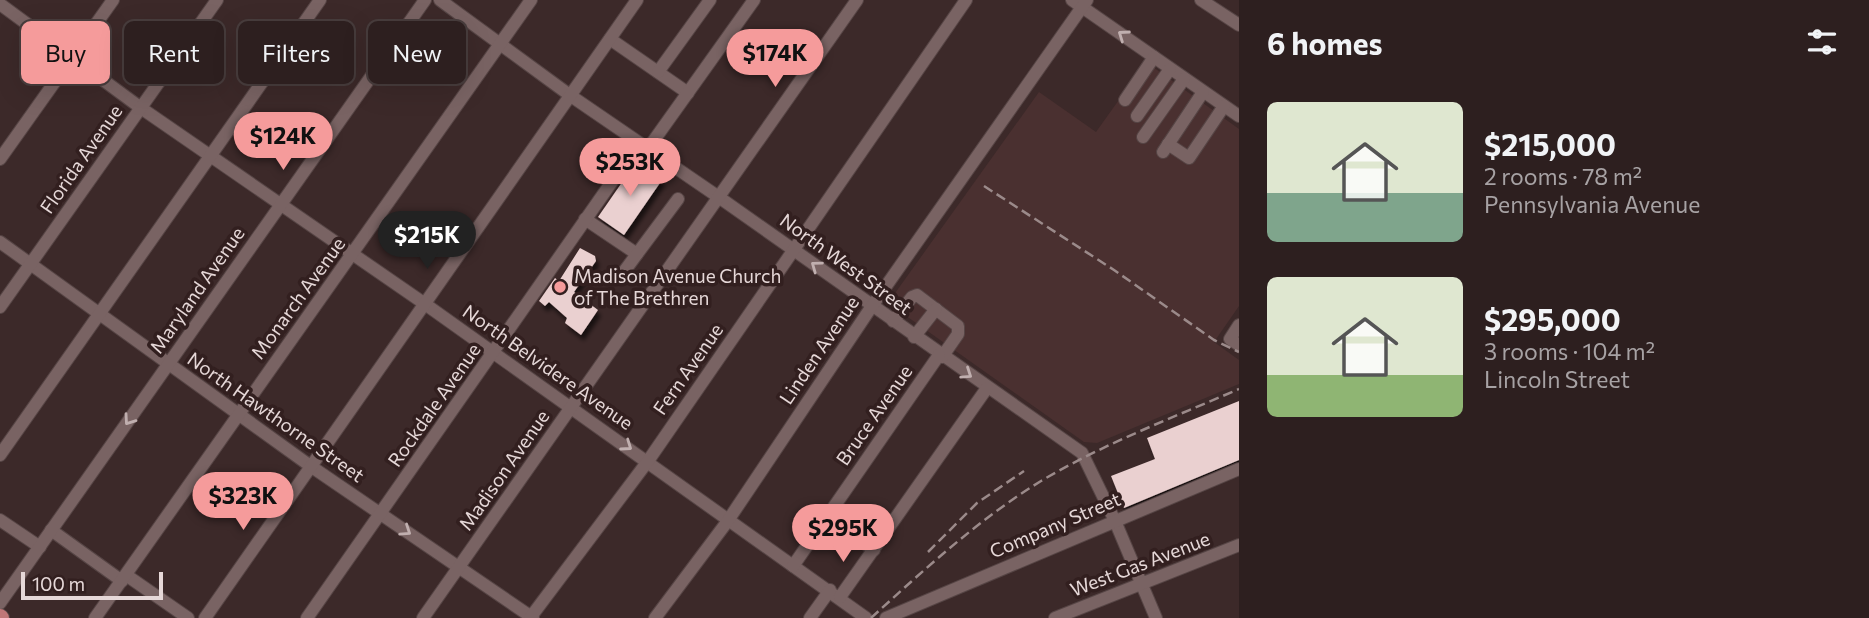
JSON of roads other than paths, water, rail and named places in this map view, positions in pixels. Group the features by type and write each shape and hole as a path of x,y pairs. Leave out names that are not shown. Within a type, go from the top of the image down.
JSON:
{"street":[{"path":"98,21 113,0"},
{"name":"Florida Avenue","path":"0,307 217,0"},
{"path":"0,455 320,0"},
{"name":"Maryland Avenue","path":"0,603 425,0"},
{"name":"North West Street","path":"440,0 643,147 720,198 940,356 1082,453 1143,583 1156,618"},
{"name":"Monarch Avenue","path":"95,618 531,0"},
{"path":"205,618 309,465 637,0"},
{"path":"658,72 710,0"},
{"name":"Rockdale Avenue","path":"307,618 585,219 688,93 754,0"},
{"name":"Madison Avenue","path":"423,618 857,0"},
{"name":"Fern Avenue","path":"531,618 648,461 966,0"},
{"path":"1201,0 1239,25"},
{"path":"1080,2 1231,111"},
{"name":"Linden Avenue","path":"655,618 726,522 1080,2"},
{"name":"North Belvidere Avenue","path":"1,3 25,21"},
{"path":"610,39 688,93"},
{"path":"1125,100 1154,57"},
{"path":"1137,116 1170,69"},
{"path":"1143,137 1184,79"},
{"path":"0,159 53,84"},
{"name":"North Belvidere Avenue","path":"110,84 648,461 726,522 835,594 866,618"},
{"path":"1203,92 1165,148 1189,158 1231,111 1239,98"},
{"path":"623,273 678,199"},
{"path":"585,219 637,254"},
{"name":"North Hawthorne Street","path":"0,242 309,465 531,618"},
{"path":"893,321 914,295 936,309 914,337"},
{"name":"Bruce Avenue","path":"793,566 959,328 936,309"},
{"path":"1234,342 1239,325"},
{"path":"810,618 874,550 988,388"},
{"name":"Company Street","path":"886,618 1239,469"},
{"path":"827,516 874,550"},
{"path":"0,520 40,547"},
{"path":"51,530 188,618"},
{"name":"West Gas Avenue","path":"1055,618 1239,545"}],"railway":[{"path":"984,186 1114,270 1214,340 1239,352"},
{"path":"871,618 974,528 1041,481 1113,443 1239,389"},
{"path":"928,552 977,503 1024,471"}],"place":[{"name":"Madison Avenue Church of The Brethren","path":"560,287"}]}
